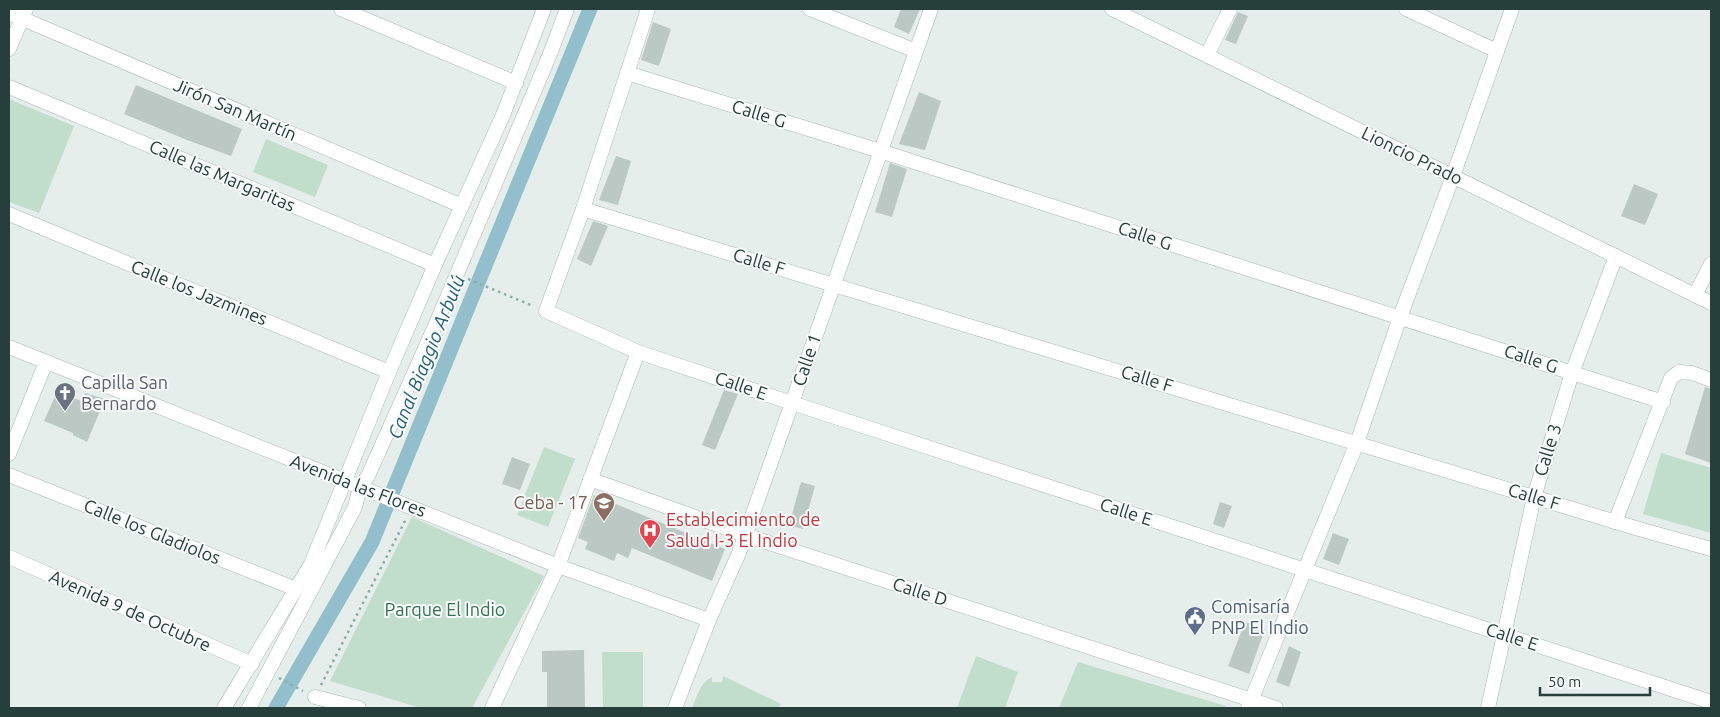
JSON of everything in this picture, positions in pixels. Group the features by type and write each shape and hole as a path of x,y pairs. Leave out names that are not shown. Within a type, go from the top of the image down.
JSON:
{"street":[{"path":"341,9 516,83"},
{"path":"224,708 311,564 389,372 503,115 544,9"},
{"path":"249,708 365,489 368,476 435,326 550,54 567,9"},
{"path":"546,311 583,209 648,9"},
{"path":"810,9 916,51"},
{"name":"Calle 1","path":"675,708 745,536 931,9"},
{"name":"Lioncio Prado","path":"1112,9 1711,303"},
{"path":"1207,55 1230,9"},
{"path":"1406,9 1497,51"},
{"path":"1250,704 1357,443 1400,317 1453,176 1512,9"},
{"path":"9,49 19,14"},
{"name":"Jirón San Martín","path":"19,14 462,206"},
{"name":"Calle G","path":"627,73 880,151 1663,402"},
{"name":"Calle las Margaritas","path":"9,87 435,265"},
{"name":"Calle F","path":"583,209 1615,522 1711,549"},
{"name":"Calle los Jazmines","path":"9,214 389,372"},
{"name":"Calle 3","path":"1488,708 1534,497 1572,372 1616,256"},
{"path":"1694,295 1711,264"},
{"name":"Calle E","path":"546,311 638,352 1711,702"},
{"name":"Avenida las Flores","path":"9,347 558,566 710,620"},
{"path":"492,708 558,566 638,352"},
{"path":"9,454 46,362"},
{"path":"1615,522 1671,378 1679,372 1692,373 1711,380"},
{"name":"Calle los Gladiolos","path":"9,475 296,590"},
{"name":"Calle D","path":"590,478 745,536 1250,704 1276,708"},
{"name":"Avenida 9 de Octubre","path":"9,558 252,664"},
{"path":"311,695 359,708"}],"path":[{"path":"462,277 546,311"},
{"path":"274,675 311,695 410,506"}],"green space":[{"path":"9,99 74,126 39,213 9,202"},
{"path":"266,139 328,165 315,197 253,172"},
{"path":"544,447 575,459 548,527 517,515"},
{"path":"1661,453 1711,468 1711,533 1643,514"},
{"name":"Parque El Indio","path":"412,517 544,576 472,708 421,708 330,681"},
{"path":"602,652 643,652 643,708 603,708"},
{"path":"976,656 1018,672 1005,708 957,708"},
{"path":"1078,662 1226,706 1225,708 1059,708"},
{"path":"723,676 781,704 778,708 692,708 699,690 705,682 712,677 712,682 722,682"}],"building":[{"path":"901,9 920,9 909,34 894,27"},
{"path":"1238,12 1248,16 1236,44 1225,40"},
{"path":"653,22 671,29 659,66 641,60"},
{"path":"136,85 242,129 231,156 124,114"},
{"path":"919,92 941,101 925,150 899,144"},
{"path":"616,156 631,161 618,205 599,200"},
{"path":"890,163 907,169 892,217 875,212"},
{"path":"1634,184 1658,194 1645,225 1621,216"},
{"path":"593,221 608,226 591,266 577,259"},
{"path":"1705,387 1711,389 1711,463 1685,454"},
{"path":"724,390 738,394 715,450 702,445"},
{"path":"57,392 82,401 85,393 105,399 87,442 73,435 73,433 44,421"},
{"path":"512,457 530,464 520,490 502,484"},
{"path":"801,482 815,486 803,529 789,525"},
{"path":"594,495 725,549 712,581 632,548 628,558 617,553 614,561 585,549 588,542 578,538"},
{"path":"1220,502 1232,506 1224,528 1213,524"},
{"path":"1333,533 1349,539 1339,565 1323,559"},
{"path":"1245,622 1265,629 1249,674 1228,666"},
{"path":"1289,646 1301,652 1289,687 1276,682"},
{"path":"584,650 585,708 547,708 547,672 542,672 542,651"}],"waterway":[{"name":"Canal Biaggio Arbulú","path":"276,708 372,542 590,9"}],"place":[{"name":"Capilla San Bernardo","path":"65,412"},
{"name":"Ceba - 17","path":"604,522"},
{"name":"Establecimiento de Salud I-3 El Indio","path":"650,549"},
{"name":"Comisaría PNP El Indio","path":"1195,636"}]}
